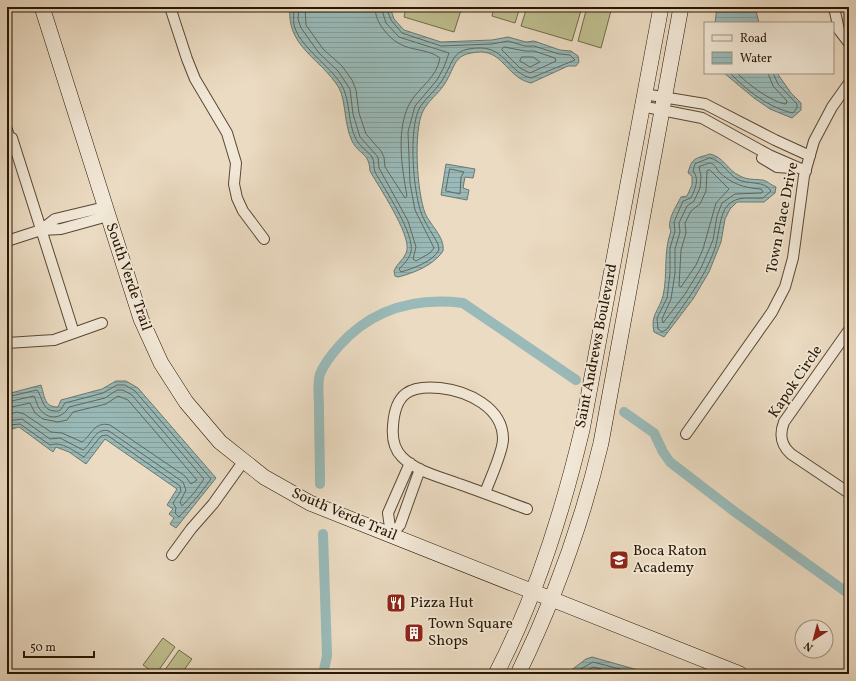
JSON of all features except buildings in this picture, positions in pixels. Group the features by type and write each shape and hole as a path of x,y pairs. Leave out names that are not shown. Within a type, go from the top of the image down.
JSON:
{"street":[{"path":"170,7 195,80 228,133 236,163 234,184 236,198 242,210 264,238"},
{"name":"Saint Andrews Boulevard","path":"496,674 533,591 555,530 571,475 582,430 660,7"},
{"name":"Saint Andrews Boulevard","path":"518,674 552,599 590,488 600,443 681,7"},
{"path":"834,7 839,30 849,43"},
{"name":"South Verde Trail","path":"45,8 106,211 141,319 161,363 174,386 202,423 243,462 275,484 310,503 740,674"},
{"name":"Town Place Drive","path":"686,434 772,312 785,288 793,258 802,169 810,156 814,141 821,126 849,83"},
{"path":"642,100 663,103 706,104 810,156"},
{"path":"663,103 702,118 755,148 802,169"},
{"path":"8,136 12,138 74,333"},
{"path":"7,241 41,230 61,229 106,211"},
{"path":"7,343 47,340 102,324"},
{"name":"Kapok Circle","path":"849,330 784,422 781,437 786,449 791,454 849,493"},
{"path":"485,493 502,446 502,432 498,420 492,412 475,398 463,392 450,389 421,386 403,396 394,416 393,438 398,451 410,463 420,469 527,510"},
{"path":"172,555 190,529 213,504 243,462"},
{"path":"391,535 388,513 410,463"},
{"path":"391,535 400,525 420,469"}],"green space":[{"path":"406,7 462,7 454,32 404,17"},
{"path":"494,7 520,7 515,23 492,16"},
{"path":"527,7 582,7 572,41 521,26"},
{"path":"587,7 612,7 601,48 578,41"},
{"path":"163,638 175,647 156,674 143,665"},
{"path":"179,650 192,659 181,674 162,674"}],"water":[{"path":"290,7 390,7 394,19 404,30 441,42 492,40 508,37 526,42 534,41 560,50 571,51 578,56 579,62 576,66 568,66 531,83 517,76 500,60 489,53 472,53 465,55 456,61 444,85 423,111 418,132 417,162 422,203 427,218 440,236 443,251 439,256 423,268 398,277 395,276 394,271 405,256 407,250 407,242 404,233 393,210 370,171 368,160 352,141 349,134 343,99 339,88 332,78 306,51 293,32 290,21"},
{"path":"717,7 755,7 759,22 715,22"},
{"path":"725,74 778,74 791,93 801,103 801,110 792,118 770,109"},
{"path":"710,154 719,158 740,176 748,179 764,180 776,187 775,193 764,202 737,202 730,209 725,219 721,242 709,272 693,299 664,337 654,332 653,321 663,296 667,247 671,231 671,218 681,197 687,196 692,185 692,176 688,173 691,164 695,159"},
{"path":"446,164 475,169 473,178 465,177 463,188 469,190 467,200 441,195"},
{"path":"116,381 126,381 138,388 216,478 176,528 170,524 174,518 169,514 173,509 167,505 177,489 105,439 86,464 69,452 56,447 53,452 19,427 12,429 7,435 7,394 41,385 44,397 48,403 53,407 58,407 61,400 102,389"},
{"path":"592,657 652,674 566,674 586,659"}],"waterway":[{"path":"320,484 318,386 320,374 331,356 352,333 365,323 395,308 428,302 463,303 576,380"},
{"path":"624,412 654,433 663,452 670,462 735,512 849,594"},
{"path":"323,534 327,656 323,674"}],"place":[{"name":"Boca Raton Academy","path":"619,560"},
{"name":"Pizza Hut","path":"396,603"},
{"name":"Town Square Shops","path":"414,633"}]}
